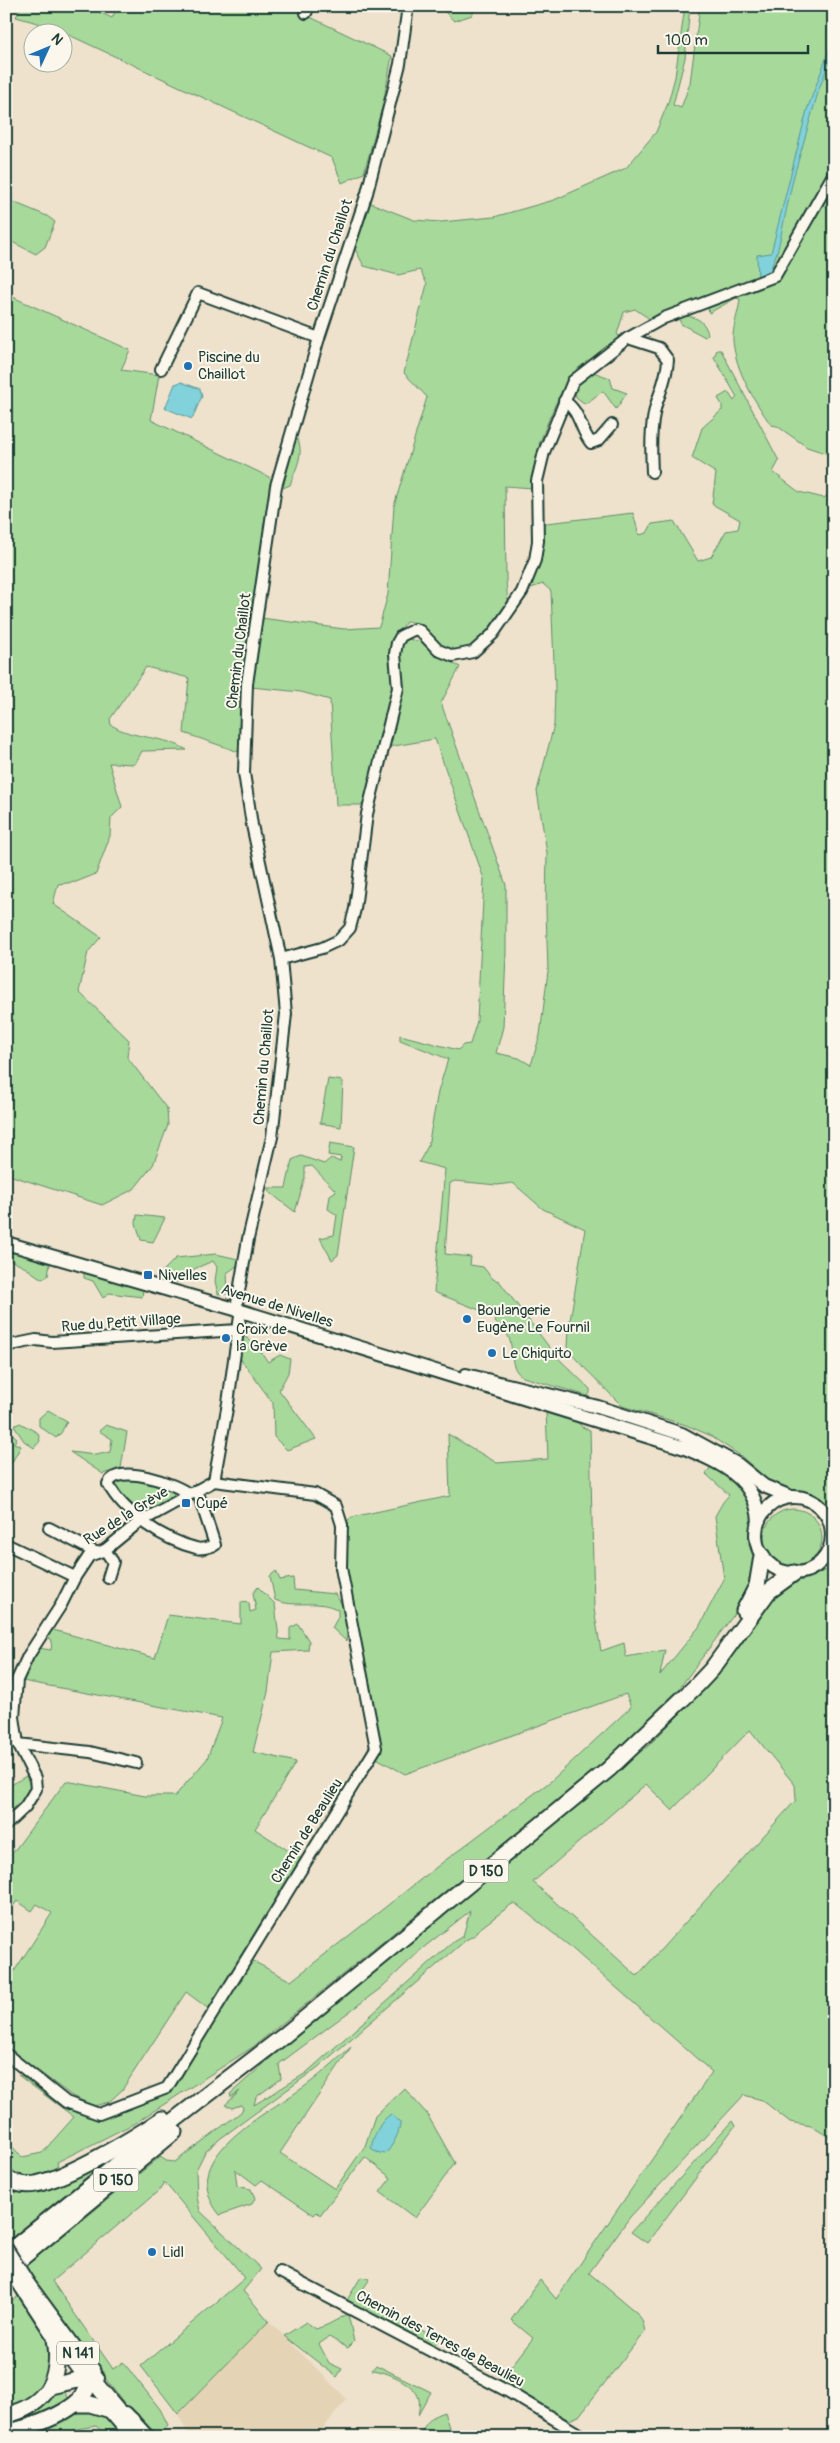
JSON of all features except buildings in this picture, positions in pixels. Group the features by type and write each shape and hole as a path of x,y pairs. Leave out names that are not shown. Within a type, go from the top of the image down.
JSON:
{"highway":[{"name":"D 150","path":"684,1696 751,1599 756,1586 762,1556"},
{"name":"D 150","path":"6,2254 125,2158 281,2038 609,1769 712,1669 768,1592 794,1573"},
{"name":"D 150","path":"6,2271 226,2089 281,2038"},
{"path":"6,2178 18,2184 35,2184 91,2160 160,2120 241,2060 281,2038"},
{"path":"6,2415 28,2408 38,2401 51,2386 56,2360 55,2339"},
{"path":"51,2386 90,2377"},
{"path":"6,2432 49,2419 77,2404 88,2391 90,2377"},
{"path":"90,2377 120,2413 131,2420"},
{"path":"77,2404 90,2404 107,2409"}],"main road":[{"name":"Avenue de Nivelles","path":"6,1243 238,1310 422,1366 484,1388 685,1448 711,1459 730,1471 746,1486 755,1498 759,1520"},
{"name":"Avenue de Nivelles","path":"422,1366 485,1378 598,1407 682,1434 737,1464 764,1486 791,1497"},
{"path":"821,1562 829,1548 833,1533 828,1520 814,1503 803,1498 791,1497 771,1504 759,1520 756,1532 757,1545 762,1556 777,1569 794,1573 810,1569 821,1562 834,1560"},
{"name":"N 141","path":"6,2248 24,2285 55,2339 90,2377"},
{"name":"N 141","path":"6,2264 24,2285 90,2377 107,2409 132,2437"},
{"path":"131,2420 148,2437"}],"street":[{"name":"Chemin du Chaillot","path":"238,1310 237,1303 248,1239 272,1137 286,1014 281,959 252,825 244,772 247,684 276,486 319,338 367,193 400,64 408,6"},
{"path":"281,959 322,948 339,940 350,928 355,909 367,814 398,688 395,654 397,643 401,636 414,629 420,631 444,653 453,656 465,655 482,646 493,634 522,592 535,560 538,541 537,481 544,452 573,381 628,338 664,318 775,276 834,173"},
{"path":"161,369 198,293 319,338"},
{"path":"628,338 659,348 668,360 667,378 656,406 652,435 652,472"},
{"path":"564,402 570,405 578,417 591,443 599,440 612,425"},
{"path":"214,1481 238,1330 238,1310"},
{"name":"Rue du Petit Village","path":"6,1346 36,1340 52,1342 238,1330"},
{"path":"126,1474 140,1476 171,1483 193,1492 215,1545 198,1549 156,1531 141,1521 112,1490 108,1484 110,1480 126,1474"},
{"name":"Rue de la Grève","path":"6,1825 25,1807 36,1789 35,1778 18,1744 10,1719 17,1680 28,1656 61,1605 75,1577 89,1556 101,1552 141,1521 214,1481"},
{"name":"Chemin de Beaulieu","path":"6,2054 66,2102 99,2114 167,2088 376,1748 341,1568 342,1525 336,1506 315,1494 214,1481"},
{"path":"49,1528 101,1552 113,1562 108,1578"},
{"path":"6,1544 75,1577"},
{"path":"18,1744 90,1752 136,1764"},
{"name":"Chemin des Terres de Beaulieu","path":"280,2272 502,2388 584,2437"}],"shaded area":[{"path":"269,2321 347,2399 316,2437 189,2437 178,2414"}],"green space":[{"path":"21,6 87,6 112,18 118,6 287,6 392,56 383,104 364,173 342,183 332,158 72,36 72,22 34,22 16,17"},
{"path":"439,6 473,6 475,9 472,15 454,21"},
{"path":"685,6 690,6 685,58 673,105 681,108 690,83 700,6 834,6 834,161 769,274 701,297 651,320 635,309 624,312 617,334 621,337 570,380 556,403 539,444 541,450 533,488 505,486 507,602 502,617 491,631 477,643 460,650 452,650 439,645 425,629 413,622 406,622 396,636 421,642 431,652 460,667 441,703 506,885 503,1027 496,1053 519,1058 531,1065 540,1035 548,971 547,853 537,791 554,725 555,687 551,591 543,584 531,588 530,576 538,524 633,513 639,535 647,533 652,524 674,521 698,561 711,557 726,531 738,529 740,520 712,504 716,473 692,458 702,428 722,410 722,405 718,398 728,392 734,401 737,397 714,357 717,350 721,350 779,461 773,472 799,492 824,498 834,489 834,1518 826,1504 813,1495 785,1489 771,1483 741,1456 709,1435 686,1425 622,1406 575,1358 568,1347 569,1327 585,1229 543,1209 513,1183 497,1185 455,1181 450,1183 445,1254 471,1257 470,1265 483,1267 493,1279 499,1281 556,1356 590,1389 588,1396 523,1377 514,1365 508,1336 495,1322 497,1317 434,1292 445,1169 419,1162 428,1146 438,1092 448,1059 400,1040 400,1035 458,1050 463,1045 470,1044 477,1021 484,879 435,739 388,747 365,805 336,805 330,700 301,692 251,687 261,618 344,629 379,627 388,594 394,506 427,397 404,373 427,284 420,270 398,275 364,266 354,247 368,202 414,220 441,222 494,217 554,200 626,168 656,132 668,103 675,77"},
{"path":"834,179 834,456 807,447 777,426 771,425 758,406 742,375 733,341 740,299 736,298 709,313 708,307 715,302 774,283"},
{"path":"6,199 47,216 55,222 45,247 36,254 6,239"},
{"path":"6,294 130,350 121,370 159,375 151,420 269,477 276,486 247,684 245,754 184,733 189,678 146,667 110,719 111,725 130,733 169,742 187,750 142,751 135,764 109,763 122,807 111,818 110,836 96,874 76,882 58,884 53,904 101,937 88,952 79,992 129,1040 127,1057 167,1109 168,1125 153,1165 134,1189 102,1205 6,1174"},
{"path":"685,316 700,321 705,326 708,334 705,337 681,324 679,319"},
{"path":"590,371 610,378 613,388 627,393 616,409 603,391 585,404 576,397 574,384"},
{"path":"295,436 300,447 299,460 290,485 283,488"},
{"path":"328,1079 343,1081 341,1127 320,1123"},
{"path":"330,1143 354,1147 338,1255 332,1260 320,1238 334,1235 337,1215 328,1209 330,1195 336,1191 312,1166 305,1167 305,1178 295,1212 268,1191 269,1188 286,1188 292,1160 301,1156 324,1164 331,1158 340,1162 341,1157 328,1155"},
{"path":"137,1215 165,1218 153,1242 141,1240 136,1223"},
{"path":"6,1249 50,1264 48,1276 42,1279 6,1258"},
{"path":"216,1254 238,1259 238,1265 227,1273 228,1294 218,1294 215,1281 217,1267 213,1261 196,1268 177,1282 169,1280 163,1271 176,1258"},
{"path":"84,1271 143,1290 142,1297 109,1293 103,1298 93,1281 84,1278"},
{"path":"243,1335 257,1346 268,1362 280,1355 290,1359 288,1373 279,1390 316,1439 287,1450 274,1437 273,1403 239,1357"},
{"path":"48,1410 67,1421 56,1438 39,1426 39,1418"},
{"path":"546,1411 574,1418 582,1427 590,1430 594,1609 601,1651 624,1643 626,1657 665,1650 660,1675 699,1627 724,1579 715,1516 729,1495 706,1474 710,1468 704,1464 709,1463 734,1478 751,1500 753,1519 749,1531 756,1574 744,1601 678,1690 596,1769 253,2047 135,2123 57,2162 58,2166 51,2170 32,2177 19,2176 12,2173 6,2167 6,2140 22,2157 42,2153 74,2117 18,2075 29,2078 87,2117 100,2117 173,2087 210,2010 186,1992 122,2090 109,2102 94,2106 72,2096 6,2047 6,1984 52,1913 37,1904 32,1911 17,1901 6,1916 6,1862 66,1781 145,1796 175,1796 207,1759 222,1718 17,1680 38,1648 51,1650 52,1640 42,1634 46,1628 155,1658 168,1615 241,1624 241,1602 249,1603 250,1612 256,1610 253,1593 258,1587 275,1604 279,1639 290,1640 290,1628 298,1624 309,1641 308,1650 273,1652 268,1692 253,1752 296,1762 255,1829 306,1862 247,1958 291,1981 443,1862 551,1781 631,1707 626,1694 405,1774 371,1755 376,1748 341,1568 342,1525 352,1517 450,1496 448,1434 497,1463 548,1459"},
{"path":"20,1423 38,1433 40,1441 34,1448 24,1441 14,1426"},
{"path":"106,1425 127,1432 121,1468 103,1474 70,1452 96,1455 110,1452 112,1439 99,1431"},
{"path":"6,1428 17,1438 14,1443 21,1446 11,1464 6,1462"},
{"path":"126,1474 175,1485 171,1512 152,1523 141,1521 113,1487 114,1483"},
{"path":"793,1509 809,1514 817,1522 822,1538 817,1554 809,1562 793,1567 777,1562 769,1554 764,1538 769,1522 777,1514"},
{"path":"834,1567 834,2140 811,2126 790,2122 762,2100 744,2095 630,2217 589,2273 637,2313 642,2320 645,2331 579,2416 569,2420 499,2382 533,2338 511,2320 540,2280 556,2299 712,2072 567,1944 517,1905 512,1904 478,1930 475,1935 466,1940 317,2068 221,2138 205,2152 196,2170 197,2197 200,2211 261,2269 243,2291 269,2321 178,2414 141,2366 245,2278 164,2182 163,2187 52,2281 113,2369 123,2362 160,2409 168,2425 163,2431 157,2433 141,2421 114,2390 33,2282 35,2280 26,2266 161,2156 166,2161 175,2162 241,2112 243,2108 241,2105 232,2108 225,2105 240,2091 231,2097 230,2094 310,2023 649,1745 698,1696 765,1605 786,1584","holes":["750,1730 795,1785 796,1800 637,1976 533,1882 646,1784 672,1810","470,1911 463,1936 453,1942 306,2073 254,2105 256,2097 281,2079 279,2064 381,1988 423,1948"]},
{"path":"276,1571 280,1580 293,1578 294,1590 335,1594 347,1616 346,1641 332,1628 338,1617 338,1610 331,1606 291,1604 275,1600 270,1576"},
{"path":"26,1776 30,1785 28,1795 6,1817 6,1788"},
{"path":"351,2047 280,2153 335,2189 365,2146 375,2116 404,2088 427,2114 455,2163 415,2218 380,2192 391,2178 365,2157 320,2215 317,2212 314,2215 262,2180 256,2185 235,2169 237,2186 251,2189 255,2198 252,2204 220,2215 209,2195 208,2175 215,2158 229,2141 247,2126 308,2084"},
{"path":"732,2121 735,2126 647,2243 631,2232"},
{"path":"153,2128 10,2244 6,2238 6,2181 21,2188"},
{"path":"361,2277 370,2279 358,2296 440,2340 433,2347 347,2300"},
{"path":"19,2295 35,2319 45,2339 49,2348 51,2365 42,2386 34,2396 25,2402 6,2408 6,2307"},
{"path":"348,2314 354,2342 348,2348 329,2337 319,2344 329,2363 342,2369 337,2377 284,2336 306,2322 316,2329"},
{"path":"376,2365 431,2392 418,2415 419,2399 417,2393 400,2379 372,2370"},
{"path":"62,2388 71,2402 55,2412 6,2427 6,2421 28,2415"},
{"path":"83,2411 105,2416 125,2437 108,2437 96,2426 76,2429 56,2437 20,2437"},
{"path":"444,2412 452,2437 419,2437 428,2421"}],"water":[{"path":"834,37 834,49 819,89 793,179 778,249 769,274 758,278 757,255 771,253 807,110"},
{"path":"181,382 200,389 202,396 192,419 165,408 175,384"},
{"path":"391,2114 400,2122 398,2134 385,2154 376,2152 371,2148 374,2138 381,2124"}],"place":[{"name":"Piscine du Chaillot","path":"188,366"},
{"name":"Nivelles","path":"148,1275"},
{"name":"Boulangerie Eugène Le Fournil","path":"467,1319"},
{"name":"Croix de la Grève","path":"226,1338"},
{"name":"Le Chiquito","path":"492,1353"},
{"name":"Cupé","path":"186,1503"},
{"name":"Lidl","path":"152,2252"}]}
